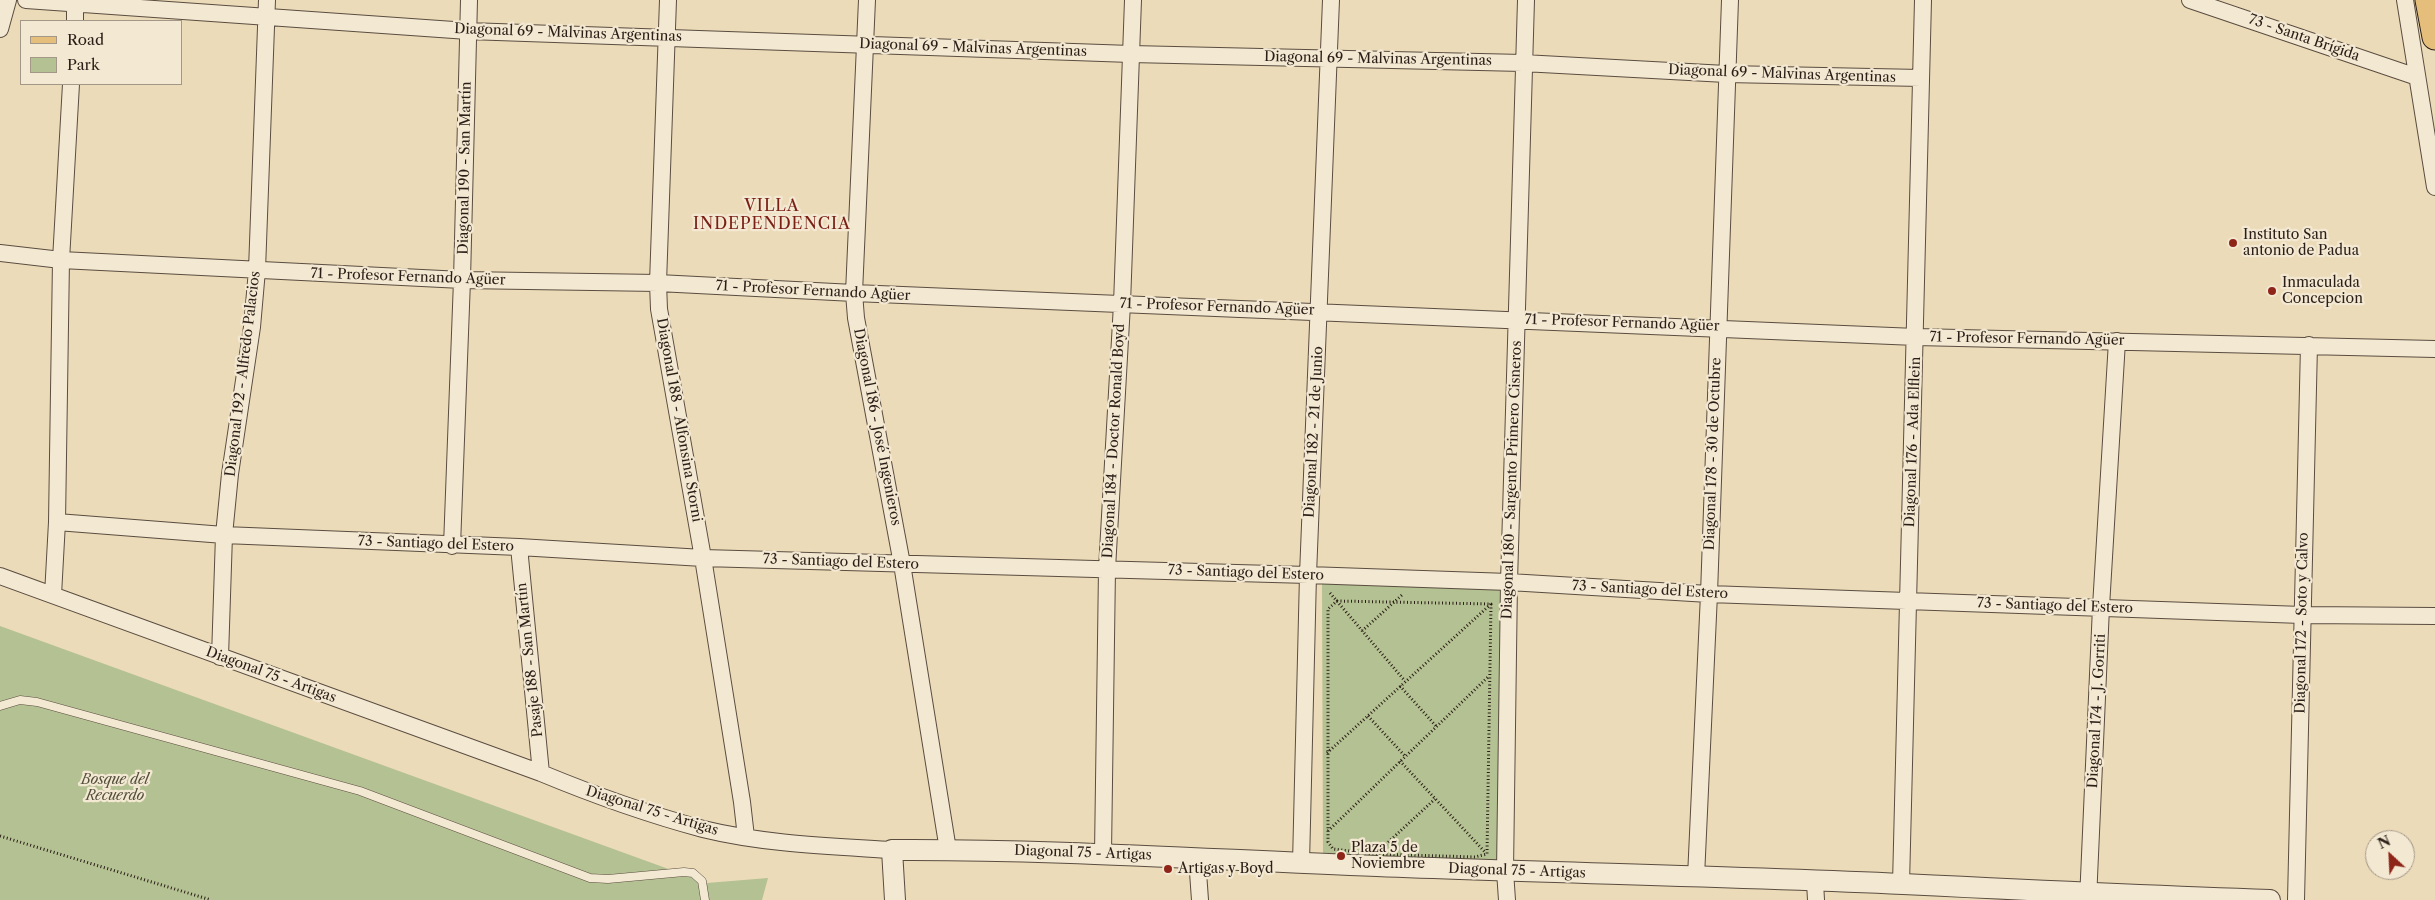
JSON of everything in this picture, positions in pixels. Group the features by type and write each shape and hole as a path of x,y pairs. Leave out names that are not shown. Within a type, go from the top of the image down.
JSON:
{"main road":[{"path":"2428,0 2435,37"}],"street":[{"path":"0,29 8,0"},
{"name":"Diagonal 69 - Malvinas Argentinas","path":"30,0 76,5 468,31 1131,54 1523,63 1726,74 1921,78"},
{"name":"Diagonal 192 - Alfredo Palacios","path":"220,658 224,535 230,474 252,327 257,270 267,0"},
{"name":"Diagonal 190 - San Martín","path":"452,546 462,280 469,0"},
{"name":"Diagonal 188 - Alfonsina Storni","path":"668,0 658,283 659,309 703,558 746,836"},
{"name":"Diagonal 186 - José Ingenieros","path":"866,0 854,293 856,318 902,564 948,850"},
{"name":"Diagonal 184 - Doctor Ronald Boyd","path":"1103,853 1107,569 1122,304 1133,0"},
{"name":"Diagonal 182 - 21 de Junio","path":"1301,863 1308,575 1331,0"},
{"name":"Diagonal 180 - Sargento Primero Cisneros","path":"1507,900 1504,871 1509,582 1526,0"},
{"name":"Diagonal 178 - 30 de Octubre","path":"1696,877 1709,594 1730,0"},
{"name":"Diagonal 176 - Ada Elflein","path":"1901,884 1924,0"},
{"name":"73 - Santa Brígida","path":"2190,0 2417,77"},
{"path":"2405,0 2435,186"},
{"path":"74,20 76,5"},
{"path":"53,595 57,522 61,260 71,85"},
{"name":"71 - Profesor Fernando Agüer","path":"0,253 61,260 462,280 658,283 854,293 1717,327 1916,337 2435,349"},
{"name":"Diagonal 174 - J. Gorriti","path":"2088,897 2117,342"},
{"name":"Diagonal 172 - Soto y Calvo","path":"2296,900 2309,345"},
{"name":"73 - Santiago del Estero","path":"57,522 224,535 452,546 518,547 703,558 1509,582 1709,594 2302,615 2435,616"},
{"name":"Pasaje 188 - San Martín","path":"518,547 541,773"},
{"name":"Diagonal 75 - Artigas","path":"0,576 220,658 541,773 608,800 704,829 784,843 892,850 1103,853 1301,863 1696,877 1815,891 1901,884 2088,897 2270,900"},
{"path":"892,850 895,900"},
{"path":"1197,858 1200,900"}],"lane":[{"path":"0,706 20,700 37,702 360,791 590,878 608,879 669,872 693,873 702,881 705,900"}],"path":[{"path":"1326,589 1405,681"},
{"path":"1362,631 1406,592"},
{"path":"1487,854 1475,857 1375,854 1332,849 1328,842 1327,831 1328,609 1336,601 1490,604"},
{"path":"1327,753 1490,604"},
{"path":"1487,854 1490,604"},
{"path":"1327,831 1490,676"},
{"path":"1400,686 1436,726"},
{"path":"1368,716 1405,756"},
{"path":"1400,761 1487,854"},
{"path":"1375,854 1435,799"},
{"path":"0,836 211,900"}],"green space":[{"path":"1322,581 1502,588 1498,865 1323,860"},
{"name":"Bosque del Recuerdo","path":"0,626 707,883 768,878 762,900 0,900"}],"place":[{"name":"Instituto San antonio de Padua","path":"2233,243"},
{"name":"Inmaculada Concepcion","path":"2272,291"},
{"name":"Plaza 5 de Noviembre","path":"1341,856"},
{"name":"Artigas y Boyd","path":"1168,869"}],"district":[{"name":"VILLA INDEPENDENCIA","path":"772,215"}]}
